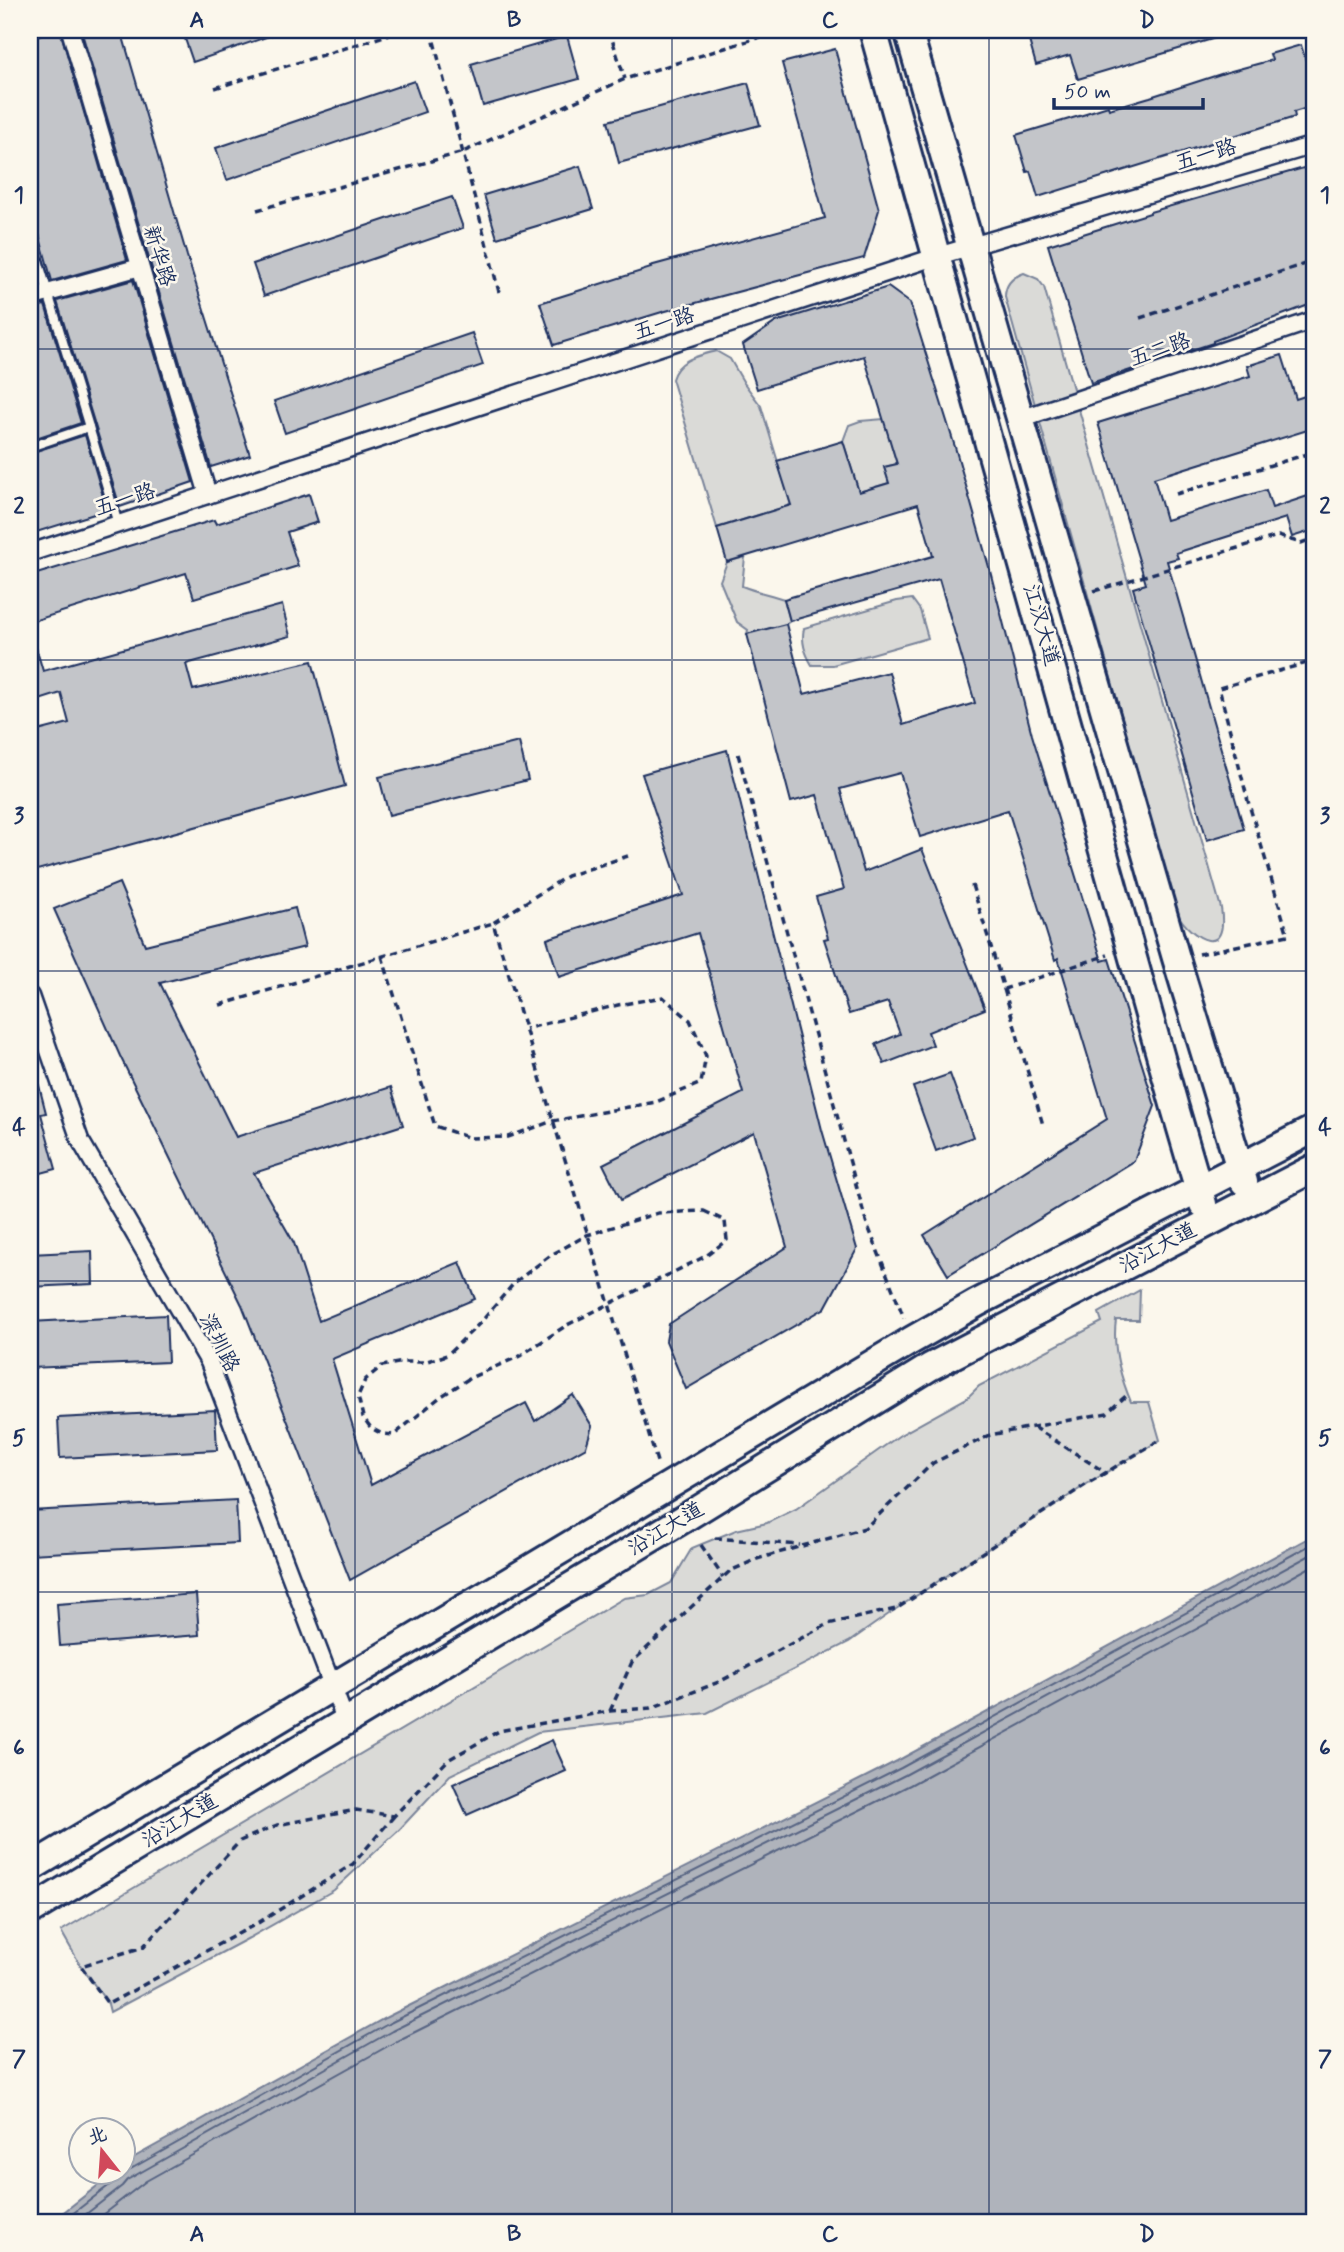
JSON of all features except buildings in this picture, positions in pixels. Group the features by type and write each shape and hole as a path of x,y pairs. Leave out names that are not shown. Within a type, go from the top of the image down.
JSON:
{"main road":[{"name":"江汉大道","path":"873,30 1209,1221"},
{"name":"江汉大道","path":"908,30 1238,1168 1251,1200"},
{"name":"沿江大道","path":"30,1868 912,1340 977,1303 1314,1129"},
{"name":"沿江大道","path":"30,1911 685,1518 930,1367 1314,1168"}],"street":[{"name":"新华路","path":"70,30 208,495"},
{"name":"五一路","path":"30,553 938,256 1314,145"},
{"path":"30,298 140,267"},
{"name":"五二路","path":"1020,419 1314,320"},
{"name":"深圳路","path":"30,996 79,1140 209,1362 346,1722"}],"lane":[{"path":"30,33 35,30"},
{"path":"30,234 118,524"},
{"path":"30,447 89,427"}],"path":[{"path":"215,88 404,30"},
{"path":"430,30 499,292"},
{"path":"609,30 625,79"},
{"path":"257,211 463,152 625,79 783,30"},
{"path":"1140,318 1314,261"},
{"path":"1176,494 1314,452"},
{"path":"1072,598 1278,536 1301,543 1314,538"},
{"path":"1177,958 1288,935 1248,801 1219,688 1314,661"},
{"path":"738,754 866,1221 912,1340"},
{"path":"220,1004 493,923 567,876 628,856"},
{"path":"972,885 1043,1125"},
{"path":"493,923 665,1487"},
{"path":"1004,989 1130,948"},
{"path":"382,956 435,1126 470,1138 508,1137 553,1121 656,1102 701,1083 706,1056 690,1020 663,997 618,1005 525,1029"},
{"path":"704,1211 725,1220 727,1240 706,1256 567,1325 520,1356 470,1378 440,1397 394,1435 382,1434 371,1428 363,1417 358,1396 365,1380 382,1366 424,1362 447,1355 481,1322 515,1282 551,1255 587,1235 658,1213 704,1211"},
{"path":"610,1712 632,1662 730,1571 757,1559 865,1528 933,1463 990,1435 1107,1413 1128,1394"},
{"path":"1033,1426 1106,1472"},
{"path":"394,1816 356,1810 277,1825 240,1841 143,1947 81,1966 108,2004 258,1923 353,1864 394,1816 448,1760 499,1731 610,1712 651,1708 719,1682 828,1624 896,1609 1106,1472 1160,1440"},
{"path":"715,1538 806,1545"},
{"path":"701,1545 723,1577"}],"shaded area":[{"path":"1024,273 1038,279 1044,287 1221,908 1222,924 1220,934 1215,939 1208,940 1191,931 1176,912 1005,297 1010,282"},
{"path":"716,351 730,359 761,406 791,505 717,528 672,379 684,363"},
{"path":"884,419 897,464 884,467 889,483 859,492 843,441 849,425"},
{"path":"745,557 742,586 784,599 790,621 786,624 747,634 748,630 737,622 720,581 727,562"},
{"path":"912,599 920,610 928,638 833,665 812,665 804,647 804,628"},
{"path":"1140,1290 1139,1320 1116,1320 1116,1351 1131,1402 1149,1402 1160,1440 1087,1484 849,1642 707,1713 538,1732 450,1775 399,1830 334,1890 110,2012 108,2004 81,1966 61,1931 624,1598 648,1595 671,1583 692,1548 736,1530 767,1523 796,1509 900,1435 967,1398 979,1386 1102,1322 1099,1313"}],"water":[{"path":"1314,1535 1314,2222 51,2222 97,2186 136,2186 136,2156 385,2018 897,1761"}]}
